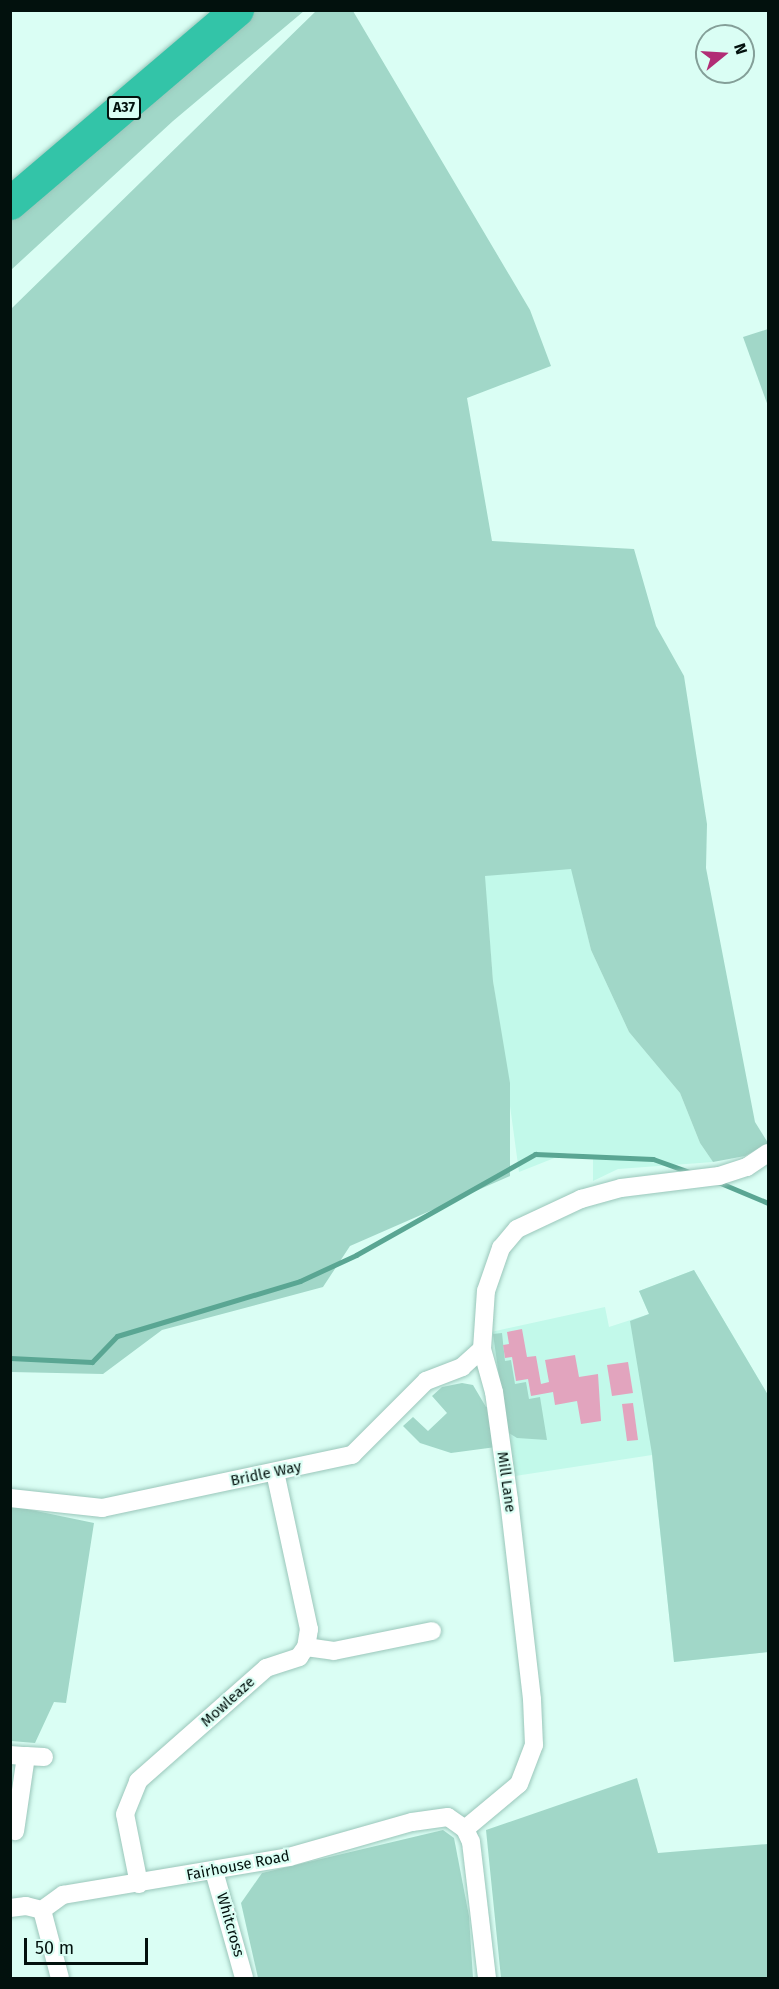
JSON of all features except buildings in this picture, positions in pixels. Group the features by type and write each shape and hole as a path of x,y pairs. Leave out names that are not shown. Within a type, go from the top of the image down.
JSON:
{"highway":[{"name":"A37","path":"10,203 237,10"}],"street":[{"name":"Mill Lane","path":"465,1829 519,1784 534,1745 531,1689 509,1500 494,1392 482,1349 482,1321 492,1269 501,1248 517,1229 581,1200 621,1188 719,1176 747,1167 768,1153"},
{"name":"Bridle Way","path":"10,1498 102,1508 352,1455 426,1381 462,1367 482,1349"},
{"path":"275,1472 309,1629 306,1647 334,1651 432,1631"},
{"name":"Mowleaze","path":"139,1884 125,1814 138,1781 266,1668 299,1657 306,1647"},
{"path":"15,1831 18,1756 44,1757"},
{"name":"Fairhouse Road","path":"42,1910 63,1894 139,1884 289,1857 439,1817 454,1819 465,1829"},
{"path":"465,1829 471,1842 487,1978"},
{"name":"Whitcross","path":"214,1871 244,1978"},
{"path":"10,1908 26,1906 42,1910 60,1978"}],"shaded area":[{"path":"247,11 304,11 173,121 11,270 11,217"},
{"path":"316,11 353,11 530,310 551,366 467,398 492,541 634,549 656,626 684,676 707,824 706,868 755,1122 768,1143 745,1156 713,1162 700,1143 680,1093 629,1032 591,950 571,869 485,876 493,981 510,1083 510,1176 350,1246 323,1287 162,1330 103,1374 11,1372 11,309"},
{"path":"768,329 768,406 743,337"},
{"path":"570,861 591,950 629,1032 680,1093 700,1143 713,1162 618,1169 593,1181 593,1156 567,1153 519,1172 493,981 484,876"},
{"path":"694,1270 768,1395 768,1652 674,1662 652,1455 515,1476 491,1332 605,1307 609,1327 649,1314 639,1291"},
{"path":"694,1270 768,1395 768,1652 674,1662 652,1454 630,1321 649,1314 639,1291"},
{"path":"502,1333 505,1361 511,1360 515,1384 526,1382 529,1399 540,1397 547,1440 517,1438 507,1432 493,1334"},
{"path":"462,1383 473,1385 486,1407 492,1407 496,1447 451,1453 420,1443 403,1426 413,1417 428,1431 447,1413 432,1396 442,1387"},
{"path":"17,1507 94,1523 66,1703 54,1702 35,1743 11,1741 10,1508"},
{"path":"637,1778 658,1853 768,1844 768,1978 501,1978 486,1830"},
{"path":"443,1830 454,1838 469,1916 473,1978 258,1978 241,1903 262,1873"}],"waterway":[{"path":"10,1358 92,1362 117,1336 300,1281 356,1255 535,1154 653,1159 692,1173"},
{"path":"718,1182 768,1203"}]}
